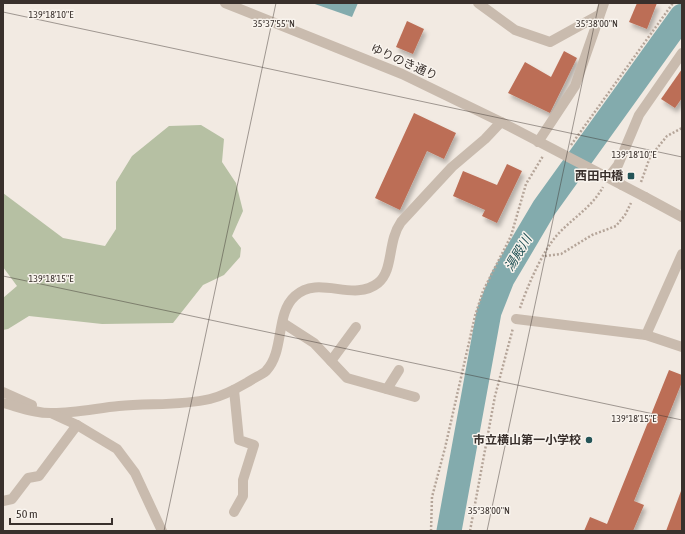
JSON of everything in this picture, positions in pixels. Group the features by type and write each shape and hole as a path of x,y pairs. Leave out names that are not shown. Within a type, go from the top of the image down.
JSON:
{"street":[{"name":"ゆりのき通り","path":"225,3 383,66 501,122 608,178"},
{"path":"478,3 515,30 550,42 599,15"},
{"path":"538,142 575,86 604,3"},
{"path":"682,53 639,115 618,165 608,178 640,197 682,217"},
{"path":"3,403 52,414 121,405 167,404 210,399 234,390 266,370 274,355 288,303 296,294 307,288 322,287 360,292 378,283 388,272 394,231 452,167 486,139 501,122"},
{"path":"646,335 682,254"},
{"path":"516,319 646,335 682,347"},
{"path":"283,323 314,343 348,378 415,397"},
{"path":"332,361 356,327"},
{"path":"387,389 399,370"},
{"path":"234,390 239,440 254,445 243,480 243,496 234,512"},
{"path":"3,392 77,425 117,449 135,473 162,531"},
{"path":"3,501 12,499 28,478 39,476 77,425"}],"path":[{"path":"571,145 673,3"},
{"path":"641,184 650,157 667,136 682,128"},
{"path":"431,531 432,496 445,448 475,316 483,291 511,236 526,184 549,147"},
{"path":"470,531 495,396 524,295 544,256 557,236 598,195 608,178"},
{"path":"544,256 561,254 592,235 616,226 640,197"}],"green space":[{"path":"201,125 224,139 222,162 236,183 243,211 232,236 241,248 240,257 224,275 203,285 173,323 102,324 29,316 8,329 3,330 3,298 17,286 3,267 3,193 63,238 105,246 116,229 116,182 132,156 169,126"}],"water":[{"path":"312,3 358,3 352,17"}],"building":[{"path":"637,3 657,3 647,29 629,22"},
{"path":"407,21 424,29 413,54 396,47"},
{"path":"564,51 577,58 550,113 508,93 525,62 551,77"},
{"path":"682,69 682,98 675,108 661,99"},
{"path":"414,113 456,133 444,159 427,151 400,210 375,198"},
{"path":"507,164 522,171 497,223 482,216 485,210 453,196 463,171 497,185"},
{"path":"669,370 682,375 682,382 634,501 644,505 633,531 584,531 590,517 607,524"},
{"path":"681,491 682,531 666,531"}],"waterway":[{"name":"湯殿川","path":"449,531 489,312 502,279 544,208 682,16"}],"place":[{"name":"西田中橋","path":"631,176"},
{"name":"市立横山第一小学校","path":"589,440"}]}
